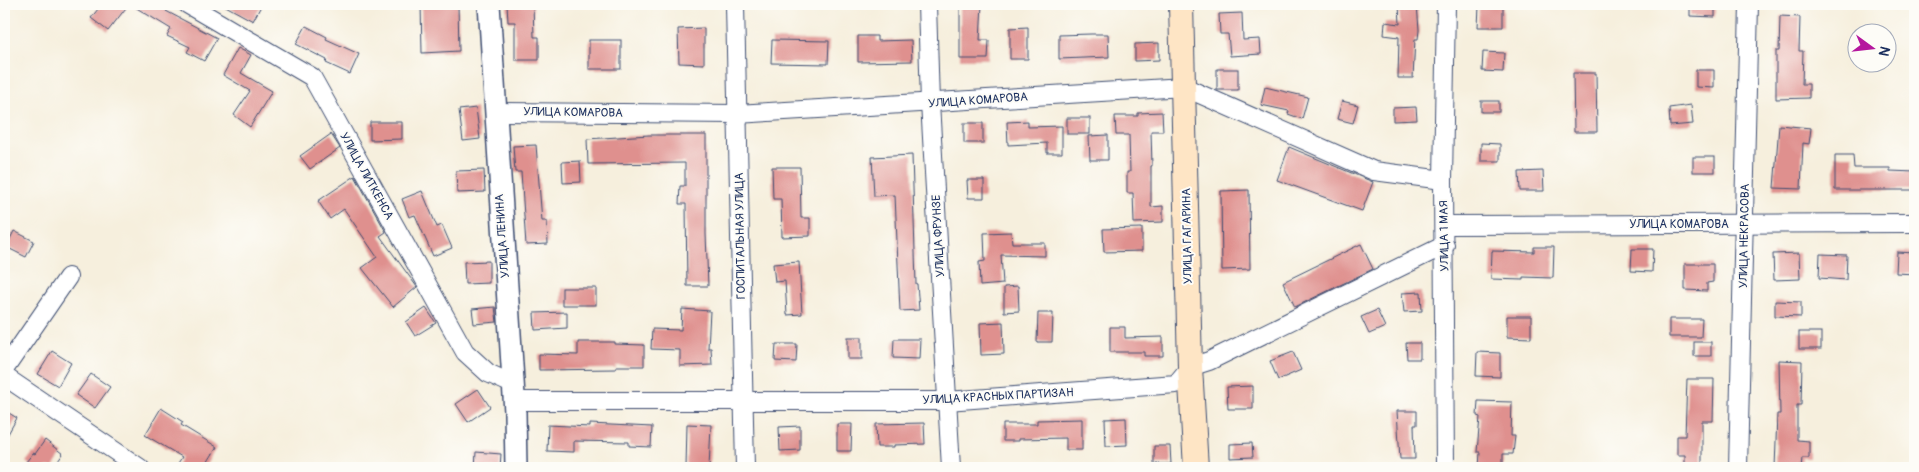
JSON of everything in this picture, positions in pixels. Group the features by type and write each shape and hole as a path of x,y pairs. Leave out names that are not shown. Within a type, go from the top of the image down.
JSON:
{"main road":[{"name":"УЛИЦА ГАГАРИНА","path":"1181,4 1190,367 1196,468"}],"street":[{"name":"УЛИЦА ЛИТКЕНСА","path":"187,4 312,77 466,352 488,374 513,393"},
{"name":"УЛИЦА ЛЕНИНА","path":"489,4 516,468"},
{"name":"ГОСПИТАЛЬНАЯ УЛИЦА","path":"735,4 745,468"},
{"name":"УЛИЦА ФРУНЗЕ","path":"927,4 930,103 951,468"},
{"name":"УЛИЦА 1 МАЯ","path":"1445,468 1445,245 1443,180 1446,4"},
{"name":"УЛИЦА НЕКРАСОВА","path":"1738,468 1749,4"},
{"name":"УЛИЦА КОМАРОВА","path":"494,112 738,114 1184,87 1374,171 1443,180"},
{"name":"УЛИЦА КОМАРОВА","path":"1444,225 1915,223"},
{"name":"УЛИЦА КРАСНЫХ ПАРТИЗАН","path":"513,393 743,401 947,401 1176,384 1190,367 1209,362 1445,245"},
{"path":"4,370 68,277"},
{"path":"4,376 140,468"}],"building":[{"path":"102,4 129,4 108,31 91,18"},
{"path":"130,4 170,4 166,11 217,38 204,61 187,52 190,47 167,36 171,29"},
{"path":"222,4 262,4 253,21"},
{"path":"421,4 458,4 459,51 422,53"},
{"path":"507,4 533,4 534,37 539,37 539,60 515,60 515,22 508,22"},
{"path":"960,4 982,4 980,40 989,40 988,59 960,59"},
{"path":"1399,4 1417,4 1419,30 1418,39 1415,39 1413,78 1398,78 1399,37 1384,35 1385,22 1400,24"},
{"path":"1690,4 1715,4 1715,17 1690,16"},
{"path":"1479,6 1503,6 1503,27 1478,27"},
{"path":"1242,13 1243,40 1260,39 1261,54 1230,56 1228,34 1220,34 1219,14"},
{"path":"1780,16 1800,17 1799,51 1803,51 1802,84 1809,84 1809,98 1776,99 1776,51 1779,51"},
{"path":"306,26 327,37 326,39 359,54 350,74 326,63 327,60 296,44"},
{"path":"1028,27 1028,59 1010,59 1010,28"},
{"path":"704,28 704,64 679,63 678,29"},
{"path":"1108,34 1109,57 1059,59 1059,35"},
{"path":"858,36 877,36 877,41 911,40 912,61 858,62"},
{"path":"589,40 621,40 621,69 589,69"},
{"path":"772,40 829,41 828,64 771,63"},
{"path":"1159,43 1159,60 1135,61 1135,44"},
{"path":"238,48 251,55 241,73 272,91 250,127 234,115 250,91 223,75"},
{"path":"1483,52 1504,53 1503,72 1482,71"},
{"path":"1217,69 1238,69 1238,90 1217,90"},
{"path":"1696,70 1714,70 1714,88 1696,87"},
{"path":"1573,73 1596,73 1597,132 1574,132"},
{"path":"1265,87 1308,97 1302,119 1288,114 1289,111 1261,105"},
{"path":"1342,101 1358,105 1353,123 1337,119"},
{"path":"1481,101 1499,101 1499,112 1481,112"},
{"path":"1691,105 1693,124 1670,126 1669,108"},
{"path":"1416,107 1417,120 1393,121 1393,108"},
{"path":"476,108 480,139 463,141 459,110"},
{"path":"1162,112 1163,131 1151,131 1151,207 1163,206 1163,222 1134,223 1133,193 1127,193 1127,172 1130,172 1129,135 1116,135 1115,116 1138,116 1138,113"},
{"path":"1067,118 1090,118 1090,134 1067,134"},
{"path":"1028,121 1028,127 1062,126 1062,153 1047,153 1047,143 1008,145 1007,122"},
{"path":"370,122 402,122 402,139 370,140"},
{"path":"964,123 983,123 983,143 964,143"},
{"path":"1779,125 1811,128 1809,144 1803,143 1801,189 1774,188"},
{"path":"331,134 340,148 310,169 300,156"},
{"path":"649,135 706,135 708,286 687,286 686,204 679,204 680,186 685,186 685,163 588,164 587,139"},
{"path":"1108,135 1108,160 1090,160 1089,136"},
{"path":"1481,143 1500,144 1500,161 1481,161"},
{"path":"536,145 542,221 547,221 548,244 526,245 521,172 515,172 513,146"},
{"path":"1289,147 1373,182 1362,211 1277,180"},
{"path":"912,155 916,284 919,310 900,311 895,195 874,196 872,157"},
{"path":"1835,155 1853,155 1854,168 1890,168 1890,171 1915,172 1915,190 1835,190"},
{"path":"1693,157 1715,157 1715,172 1693,172"},
{"path":"580,161 581,182 563,183 562,162"},
{"path":"772,167 800,167 801,218 810,218 810,236 782,237 781,199 773,199"},
{"path":"484,170 485,192 457,193 456,171"},
{"path":"1543,171 1544,191 1520,191 1519,172"},
{"path":"355,176 386,232 380,236 417,287 393,307 362,268 377,257 344,209 330,219 318,201"},
{"path":"967,180 984,180 984,198 968,198"},
{"path":"1249,190 1250,269 1222,270 1221,191"},
{"path":"422,191 437,227 442,225 452,248 433,256 415,215 409,217 402,199"},
{"path":"1142,228 1142,251 1104,252 1103,229"},
{"path":"14,231 34,241 26,257 6,247"},
{"path":"1011,232 1012,243 1045,243 1045,256 1001,255 1003,284 980,286 979,262 985,261 984,233"},
{"path":"1361,244 1373,269 1295,307 1283,282"},
{"path":"1534,247 1554,247 1553,278 1523,277 1523,280 1491,279 1492,251 1534,252"},
{"path":"1632,249 1653,249 1652,272 1631,271"},
{"path":"1897,252 1915,253 1915,274 1896,273"},
{"path":"1799,253 1800,279 1774,280 1773,254"},
{"path":"1820,254 1847,255 1846,280 1819,278"},
{"path":"489,261 489,283 465,284 464,262"},
{"path":"799,262 802,314 787,315 785,281 775,282 773,264"},
{"path":"1685,264 1713,264 1713,282 1707,283 1707,291 1685,290"},
{"path":"1018,286 1019,311 1004,312 1004,287"},
{"path":"562,288 596,288 596,305 562,305"},
{"path":"1421,292 1422,311 1404,312 1402,293"},
{"path":"1775,301 1801,302 1801,317 1775,316"},
{"path":"495,307 497,322 474,324 472,309"},
{"path":"426,308 436,323 415,336 406,322"},
{"path":"682,309 710,311 708,348 711,348 712,365 680,366 680,350 651,349 652,329 681,330"},
{"path":"1377,310 1385,327 1369,334 1361,317"},
{"path":"567,312 567,328 535,330 534,313"},
{"path":"1038,313 1053,313 1052,342 1037,342"},
{"path":"1507,316 1531,316 1531,338 1507,337"},
{"path":"1669,319 1702,319 1701,337 1669,337"},
{"path":"1003,322 1004,354 981,355 980,323"},
{"path":"1110,327 1125,327 1125,338 1163,337 1163,356 1144,356 1144,352 1110,352"},
{"path":"1799,332 1821,332 1821,349 1799,349"},
{"path":"848,337 862,337 862,359 848,359"},
{"path":"894,339 920,339 919,359 893,358"},
{"path":"578,342 615,342 615,344 644,345 644,366 616,366 616,369 539,370 539,354 578,355"},
{"path":"1694,342 1711,342 1711,356 1694,356"},
{"path":"1406,343 1420,343 1420,359 1407,359"},
{"path":"776,344 797,344 796,362 775,361"},
{"path":"52,351 71,363 58,386 38,374"},
{"path":"1293,352 1301,370 1278,380 1270,361"},
{"path":"1477,352 1500,353 1500,377 1476,376"},
{"path":"1779,360 1802,361 1801,405 1797,405 1797,440 1809,441 1809,458 1802,458 1801,468 1775,468 1777,414 1780,414"},
{"path":"91,374 110,387 95,408 76,395"},
{"path":"1687,379 1714,379 1713,421 1702,421 1702,468 1685,468 1685,455 1677,455 1677,436 1685,436"},
{"path":"1253,386 1253,409 1228,409 1227,387"},
{"path":"478,389 490,407 468,422 456,404"},
{"path":"1478,401 1512,402 1511,436 1515,436 1513,454 1503,454 1503,468 1479,468 1480,452 1477,452 1480,417 1477,416"},
{"path":"161,408 183,422 181,425 217,447 204,468 175,468 182,457 145,435"},
{"path":"4,410 17,418 4,441"},
{"path":"1397,411 1417,411 1417,425 1414,425 1415,459 1400,459"},
{"path":"1126,418 1127,445 1106,446 1105,419"},
{"path":"1082,419 1082,450 1066,450 1066,438 1003,441 1003,424 1037,424 1037,420"},
{"path":"924,423 925,444 877,447 876,424"},
{"path":"590,424 652,427 651,447 629,446 629,442 574,441 574,452 547,451 548,425 590,427"},
{"path":"687,424 711,425 709,468 686,468"},
{"path":"837,424 852,424 851,451 837,451"},
{"path":"800,426 800,450 780,451 779,427"},
{"path":"45,440 63,454 53,468 34,468 26,462 33,453 35,454"},
{"path":"1252,443 1253,457 1230,458 1230,444"},
{"path":"1154,446 1170,446 1171,464 1154,464"},
{"path":"476,452 501,454 500,468 475,468"}]}
